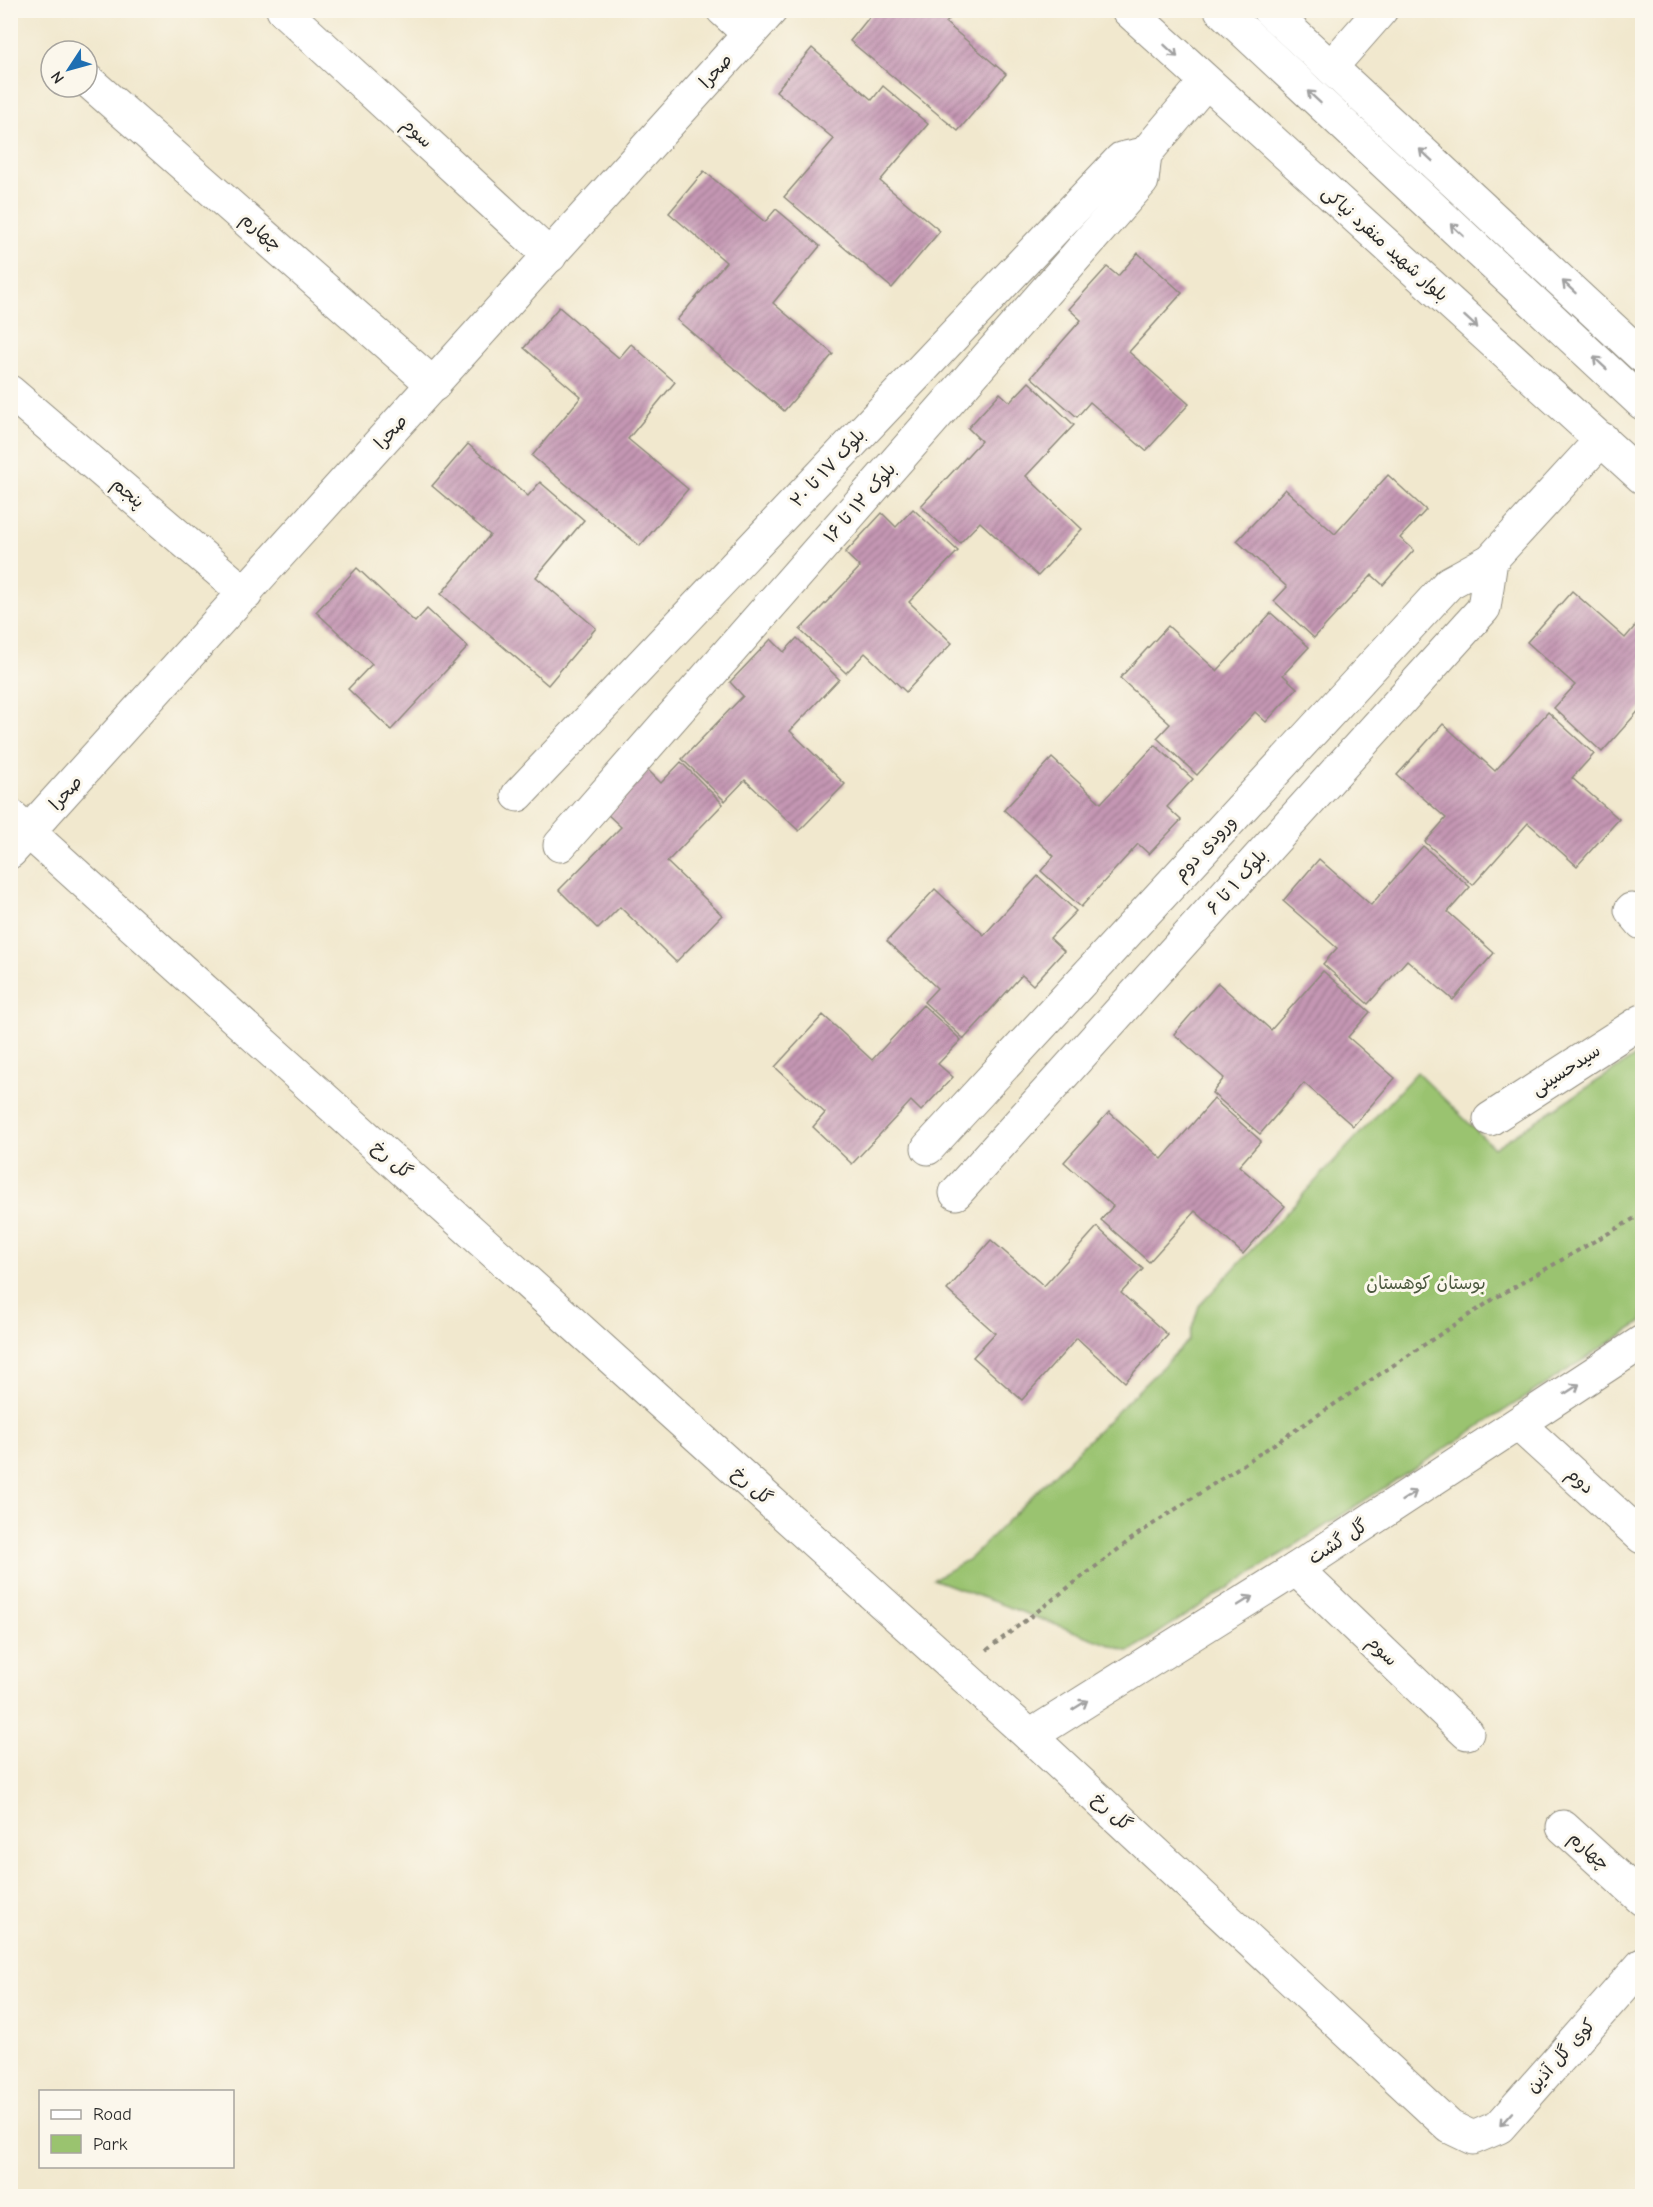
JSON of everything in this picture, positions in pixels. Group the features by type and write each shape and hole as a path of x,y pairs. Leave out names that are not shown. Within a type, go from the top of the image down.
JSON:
{"street":[{"name":"سوم","path":"284,10 550,256"},
{"path":"723,10 749,34"},
{"name":"صحرا","path":"17,833 246,594 771,10"},
{"name":"بلوار شهید منفرد نیاکی","path":"1128,10 1205,83 1642,477"},
{"path":"1221,10 1642,403"},
{"path":"1269,10 1642,356"},
{"path":"1331,67 1381,10"},
{"path":"1146,154 1205,83"},
{"name":"چهارم","path":"99,91 434,385"},
{"name":"بلوک ۱۷ تا ۲۰","path":"518,795 1121,159 1146,154"},
{"name":"بلوک ۱۲ تا ۱۶","path":"560,845 1142,181 1146,154"},
{"name":"پنجم","path":"10,392 246,594"},
{"name":"ورودی دوم","path":"928,1148 1449,583 1491,560 1602,439"},
{"name":"بلوک ۱ تا ۶","path":"956,1192 1484,608 1491,560"},
{"name":"گل رخ","path":"17,833 1030,1736 1450,2127 1473,2138"},
{"name":"سیدحسینی","path":"1490,1119 1642,1021"},
{"name":"گل گشت","path":"1030,1736 1296,1569 1642,1342"},
{"name":"دوم","path":"1518,1424 1642,1537"},
{"name":"سوم","path":"1296,1569 1467,1733"},
{"name":"چهارم","path":"1563,1827 1642,1899"},
{"name":"کوی گل آذین","path":"1473,2138 1499,2127 1642,1965"}],"path":[{"path":"959,1672 1138,1534 1495,1298 1642,1214"}],"green space":[{"name":"بوستان کوهستان","path":"1642,1052 1642,1322 1129,1652 933,1579 969,1559 1188,1341 1199,1306 1417,1072 1494,1148"}],"building":[{"path":"875,10 957,10 946,23 1006,74 958,131 850,41"},
{"path":"812,48 872,100 883,86 928,124 880,181 940,231 892,288 784,197 834,139 776,91"},
{"path":"704,171 765,222 776,209 820,246 773,303 833,354 784,411 677,320 726,262 669,213"},
{"path":"1138,253 1182,293 1129,352 1189,404 1146,451 1090,402 1077,417 1031,377 1081,320 1069,309 1107,267 1118,276"},
{"path":"559,307 619,358 631,344 675,382 628,439 688,489 640,546 532,456 581,397 524,348"},
{"path":"1029,382 1074,425 1026,476 1082,529 1038,576 980,522 960,543 921,506 981,441 968,428 1000,393 1010,402"},
{"path":"468,444 528,496 540,482 584,520 536,577 596,628 548,685 441,594 490,535 432,486"},
{"path":"1388,475 1426,510 1400,538 1414,550 1383,585 1372,575 1314,638 1274,601 1287,587 1237,541 1285,489 1335,534"},
{"path":"913,509 958,551 909,602 952,643 906,692 865,653 846,673 800,630 860,567 845,553 882,513 896,527"},
{"path":"357,568 415,622 427,609 468,647 391,730 348,689 372,664 316,612"},
{"path":"1572,591 1625,638 1642,618 1642,707 1602,752 1554,708 1575,685 1527,642"},
{"path":"1271,613 1309,647 1283,675 1297,688 1266,722 1255,712 1197,775 1157,738 1170,724 1120,678 1168,626 1217,671"},
{"path":"797,638 839,679 790,731 845,784 799,831 745,780 725,801 682,759 743,696 730,682 771,639 784,652"},
{"path":"1548,712 1594,754 1572,778 1619,819 1577,866 1528,823 1473,885 1425,842 1446,818 1397,775 1443,724 1495,771"},
{"path":"1155,745 1193,779 1167,807 1181,820 1149,854 1138,844 1081,907 1041,871 1054,856 1004,810 1052,758 1101,803"},
{"path":"681,762 723,804 667,862 722,915 676,962 620,907 598,929 559,890 621,827 606,813 648,770 661,783"},
{"path":"1423,846 1470,887 1448,912 1494,953 1453,1000 1407,960 1368,1004 1323,964 1337,948 1283,901 1319,859 1371,905"},
{"path":"1038,876 1076,911 1050,938 1064,951 1033,985 1022,975 964,1039 924,1002 937,988 887,941 935,889 984,935"},
{"path":"1323,971 1370,1012 1348,1037 1395,1078 1353,1126 1304,1083 1260,1134 1212,1093 1224,1078 1174,1034 1218,983 1271,1030"},
{"path":"923,1005 961,1040 938,1064 953,1077 921,1111 911,1101 852,1164 813,1127 825,1113 775,1067 823,1015 872,1060"},
{"path":"1214,1099 1261,1141 1239,1166 1285,1206 1243,1254 1195,1211 1149,1262 1101,1220 1113,1206 1064,1162 1109,1112 1162,1159"},
{"path":"1097,1227 1143,1269 1121,1293 1168,1335 1125,1382 1077,1338 1022,1400 973,1357 995,1333 947,1290 991,1240 1044,1286"}]}
